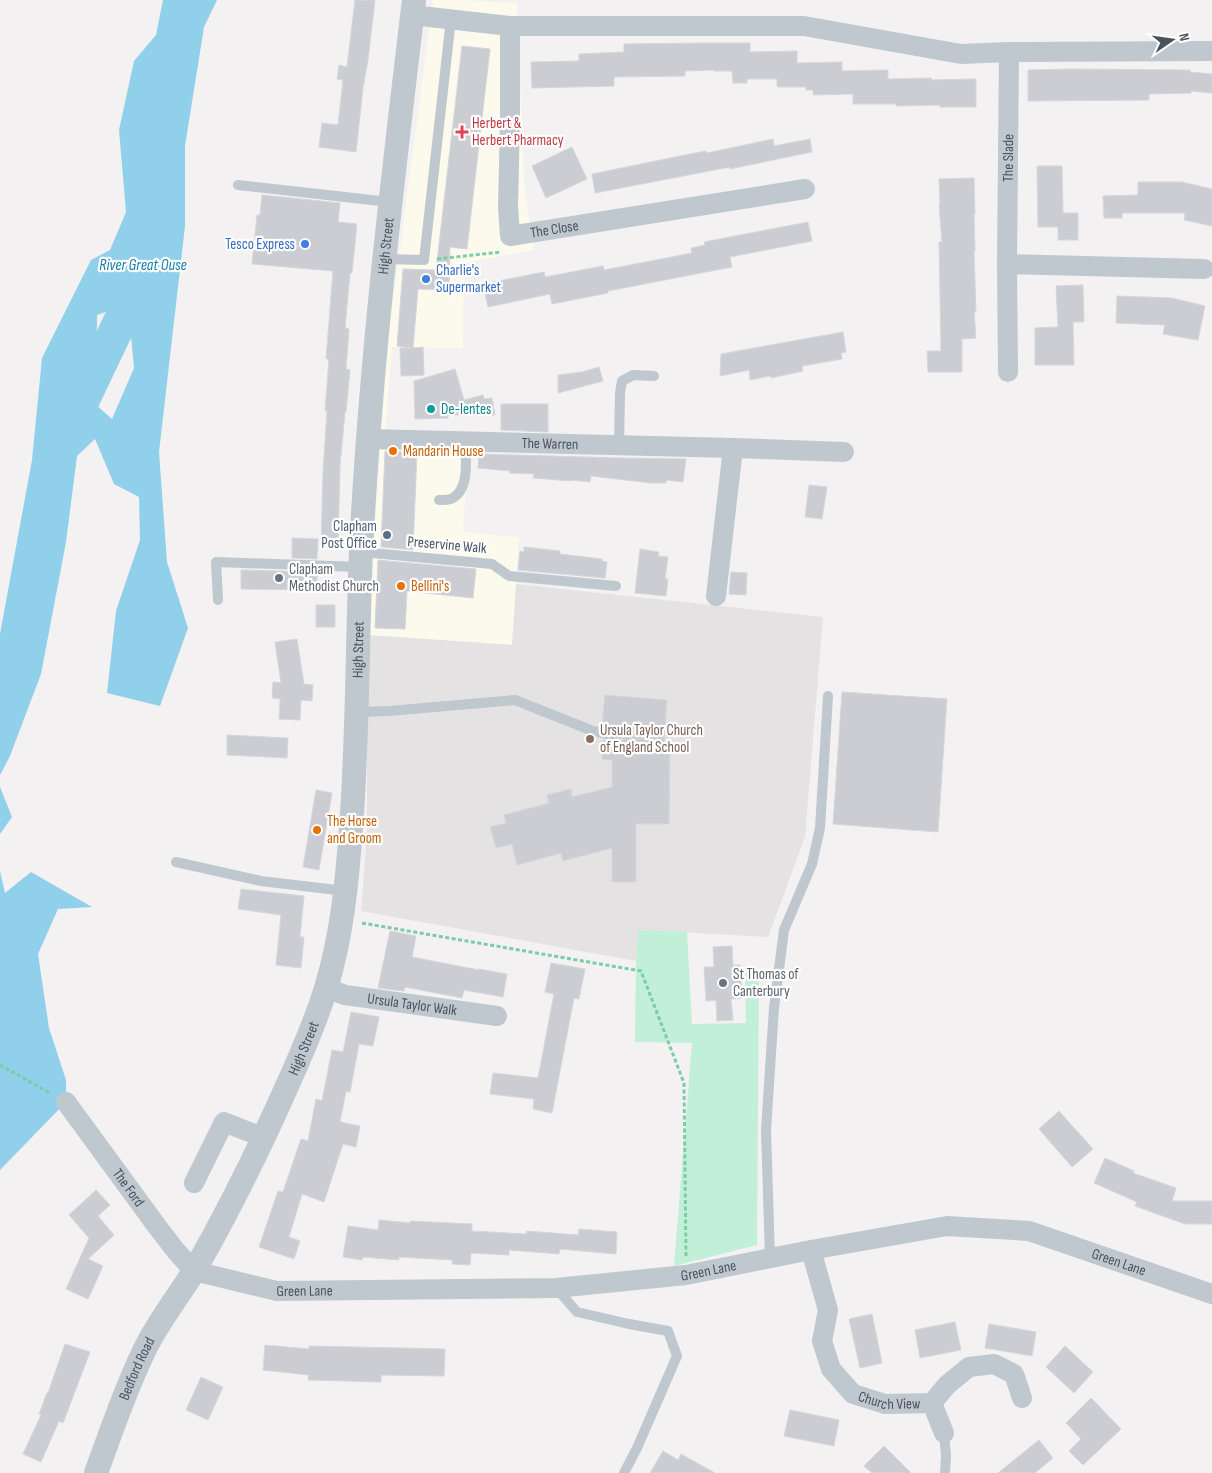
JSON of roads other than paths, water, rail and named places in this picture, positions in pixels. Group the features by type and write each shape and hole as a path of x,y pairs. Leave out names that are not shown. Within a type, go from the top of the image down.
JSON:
{"street":[{"path":"413,8 451,19 510,26 804,26 961,54 1212,51"},
{"name":"High Street","path":"194,1271 231,1205 264,1138 302,1051 326,988 342,919 354,797 361,560 368,439 383,259 413,8"},
{"name":"The Close","path":"510,26 508,206 510,236 805,189"},
{"name":"The Slade","path":"1008,372 1009,52"},
{"path":"1007,264 1204,269"},
{"name":"The Warren","path":"368,439 844,452"},
{"path":"716,596 733,448"},
{"name":"Ursula Taylor Walk","path":"326,988 346,995 497,1016"},
{"name":"The Ford","path":"66,1102 156,1225 194,1271"},
{"path":"194,1183 224,1122 264,1138"},
{"name":"Green Lane","path":"194,1271 277,1291 556,1288 686,1275 811,1250 948,1226 1028,1231 1212,1294"},
{"name":"Church View","path":"811,1250 828,1310 822,1341 831,1369 853,1394 885,1404 932,1403"},
{"name":"Bedford Road","path":"96,1473 127,1389 146,1347 194,1271"},
{"path":"944,1433 932,1403 947,1385 969,1367 994,1364 1014,1374 1022,1398"}],"lane":[{"path":"383,259 424,260 451,19"},
{"path":"238,185 390,202"},
{"path":"619,445 622,381 633,375 654,376"},
{"path":"439,500 452,499 461,490 466,474 466,442"},
{"name":"Preservine Walk","path":"218,600 216,562 361,560 492,564 509,576 616,586"},
{"path":"770,1258 766,1130 774,1008 784,930 812,864 820,828 828,696"},
{"path":"358,712 515,700 593,731 617,736"},
{"path":"176,862 260,881 345,891"},
{"path":"556,1288 576,1312 668,1331 677,1356 637,1448 624,1473"},
{"path":"944,1433 945,1473"}],"water":[{"name":"River Great Ouse","path":"163,0 217,0 204,27 185,146 185,226 159,452 167,562 188,628 160,706 107,693 116,611 140,540 139,497 114,484 95,439 77,456 66,542 41,674 10,756 0,775 0,634 32,460 42,358 91,260 110,250 126,212 119,130 134,61 156,35","holes":["128,304 134,368 112,419 96,405 97,315"]},
{"path":"0,787 12,817 0,834"},
{"path":"0,871 5,893 31,872 92,907 58,909 38,954 49,1028 66,1080 66,1102 0,1170"}],"waterway":[{"name":"River Great Ouse","path":"77,412 148,263"}],"place":[{"name":"Herbert & Herbert Pharmacy","path":"462,132"},
{"name":"Tesco Express","path":"305,244"},
{"name":"Charlie's Supermarket","path":"426,279"},
{"name":"De-Ientes","path":"431,409"},
{"name":"Mandarin House","path":"393,451"},
{"name":"Clapham Post Office","path":"387,535"},
{"name":"Clapham Methodist Church","path":"279,578"},
{"name":"Bellini's","path":"401,586"},
{"name":"Ursula Taylor Church of England School","path":"590,739"},
{"name":"The Horse and Groom","path":"317,830"},
{"name":"St Thomas of Canterbury","path":"723,983"}]}
